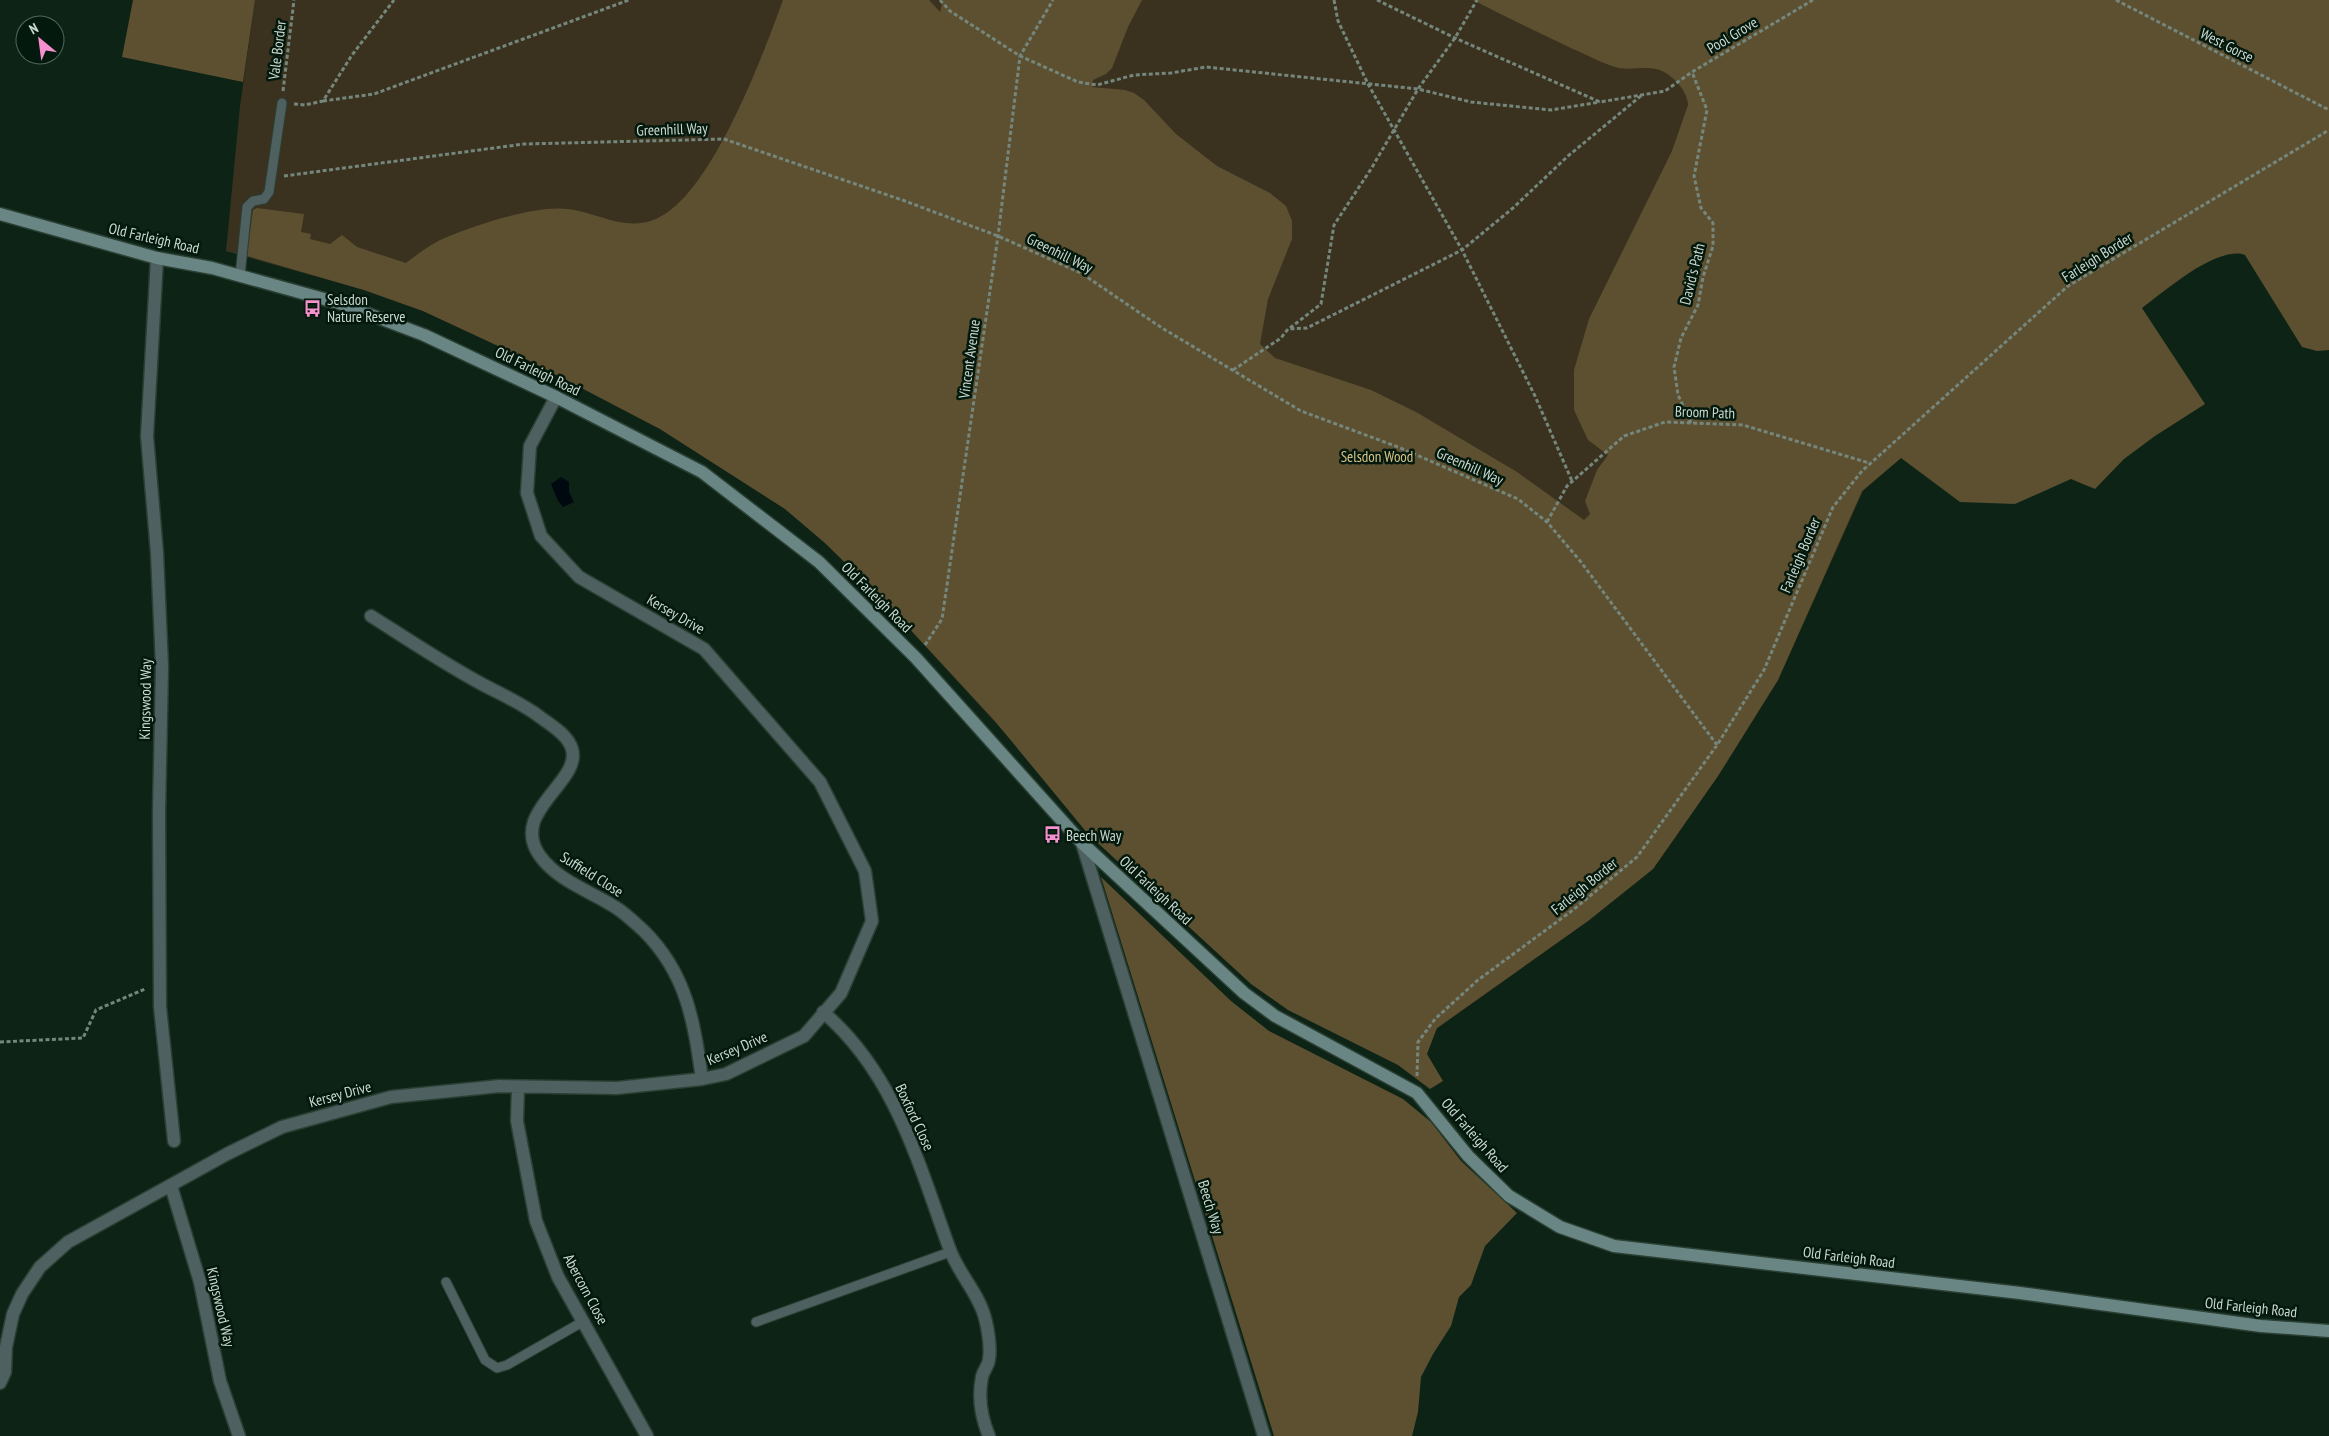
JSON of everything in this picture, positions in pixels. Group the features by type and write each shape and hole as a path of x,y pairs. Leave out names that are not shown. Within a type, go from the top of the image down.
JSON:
{"street":[{"name":"Old Farleigh Road","path":"0,214 157,258 240,276 342,304 424,335 556,397 702,472 819,562 916,658 1082,843 1244,993 1275,1016 1417,1093 1468,1156 1509,1196 1560,1227 1614,1246 2020,1293 2261,1326 2329,1331"},
{"name":"Kingswood Way","path":"157,258 147,436 157,553 162,666 159,813 160,982 165,1067 174,1141"},
{"name":"Kersey Drive","path":"0,1384 5,1372 6,1347 13,1314 22,1294 40,1267 68,1242 282,1127 326,1113 391,1097 500,1086 518,1088 617,1088 702,1079 726,1074 804,1036 841,992 872,920 865,870 820,782 704,649 579,577 542,536 528,493 530,446 556,397"},
{"name":"Suffield Close","path":"371,616 470,678 539,716 566,738 572,749 573,760 559,784 537,812 532,838 535,847 550,868 576,886 616,907 650,938 667,957 691,1010 702,1079"},
{"name":"Beech Way","path":"1082,843 1264,1436"},
{"name":"Boxford Close","path":"823,1012 845,1030 870,1064 899,1115 950,1252 968,1282 985,1317 989,1361 982,1375 980,1399 983,1422 989,1436"},
{"name":"Abercorn Close","path":"518,1088 517,1121 536,1221 558,1277 647,1436"},
{"name":"Kingswood Way","path":"171,1186 200,1282 220,1381 239,1436"}],"lane":[{"path":"240,276 247,207 253,201 264,199 269,192 282,103"},
{"path":"756,1322 950,1252"},
{"path":"446,1282 486,1360 498,1368 507,1365 584,1321"}],"path":[{"name":"Vale Border","path":"282,103 294,0"},
{"path":"323,101 352,55 394,0"},
{"path":"282,103 305,106 323,101 374,94 629,0"},
{"path":"940,0 950,12 1020,56 1078,82 1097,86 1134,75 1172,73 1206,66 1418,89 1471,102 1552,110 1642,95"},
{"path":"1020,56 1053,0"},
{"path":"1334,0 1338,21 1368,84 1462,250 1535,396 1572,482"},
{"path":"1377,0 1455,38 1600,102"},
{"path":"1233,370 1281,338 1288,329 1321,304 1334,225 1418,89 1455,38 1477,0"},
{"name":"Pool Grove","path":"1642,95 1665,91 1692,72 1812,0"},
{"name":"West Gorse","path":"2116,0 2329,110"},
{"name":"Vincent Avenue","path":"916,658 942,619 998,236 1020,56"},
{"name":"David's Path","path":"1691,422 1678,395 1674,367 1681,338 1698,305 1703,277 1713,246 1713,223 1701,208 1694,176 1707,110 1692,72"},
{"path":"1288,329 1307,328 1462,250 1513,208 1568,156 1642,95"},
{"name":"Farleigh Border","path":"1417,1093 1418,1042 1435,1019 1478,980 1573,910 1637,857 1717,745 1764,670 1832,507 1869,463 2068,286 2329,130"},
{"name":"Greenhill Way","path":"270,176 295,175 524,144 724,139 905,201 998,236 1081,273 1162,328 1302,411 1398,447 1518,499 1547,522 1581,562 1717,745"},
{"name":"Broom Path","path":"1547,522 1568,486 1624,436 1665,422 1743,425 1869,463"},
{"path":"0,1042 83,1038 96,1010 160,982"}],"green space":[{"path":"133,0 255,0 243,82 122,57"},
{"name":"Selsdon Wood","path":"255,0 2329,0 1970,398 1863,491 1778,680 1718,776 1653,869 1588,921 1418,1042 1015,744 882,599 825,543 785,509 660,429 524,358 423,311 364,290 226,251 240,106"},
{"name":"Selsdon Wood","path":"783,0 929,0 940,12 943,0 1142,0 1128,27 1112,68 1106,74 1093,80 1092,87 1125,90 1134,93 1144,100 1176,134 1217,166 1270,193 1286,206 1292,221 1292,239 1268,299 1260,344 1275,358 1371,390 1416,412 1517,472 1584,520 1590,514 1585,501 1597,470 1608,455 1588,440 1574,410 1574,370 1589,319 1672,151 1688,105 1686,95 1672,78 1658,69 1625,69 1607,64 1473,0 2329,0 2329,350 2317,351 2302,347 2245,255 2233,254 2220,257 2192,271 2142,308 2205,404 2155,436 2124,459 2095,489 2071,479 2015,504 1960,502 1901,458 1862,491 1778,680 1718,776 1653,869 1588,921 1437,1028 1427,1054 1443,1081 1430,1089 1398,1065 1288,1010 1251,984 1088,834 994,720 882,599 825,543 785,509 660,429 524,358 423,311 364,290 247,256 253,210 257,208 304,214 301,232 311,234 310,239 330,244 342,235 357,247 406,263 431,245 447,237 490,221 540,210 568,209 623,223 645,222 656,219 676,205 696,183 715,154 733,122 749,87"},
{"path":"1101,877 1231,1001 1269,1031 1403,1099 1431,1122 1461,1161 1517,1213 1485,1246 1471,1285 1459,1297 1451,1326 1421,1377 1418,1412 1412,1436 1274,1436"}],"shaded area":[{"path":"561,477 569,482 569,492 574,502 563,507 558,501 551,484"}],"place":[{"name":"Selsdon Nature Reserve","path":"313,308"},
{"name":"Beech Way","path":"1052,835"}]}
